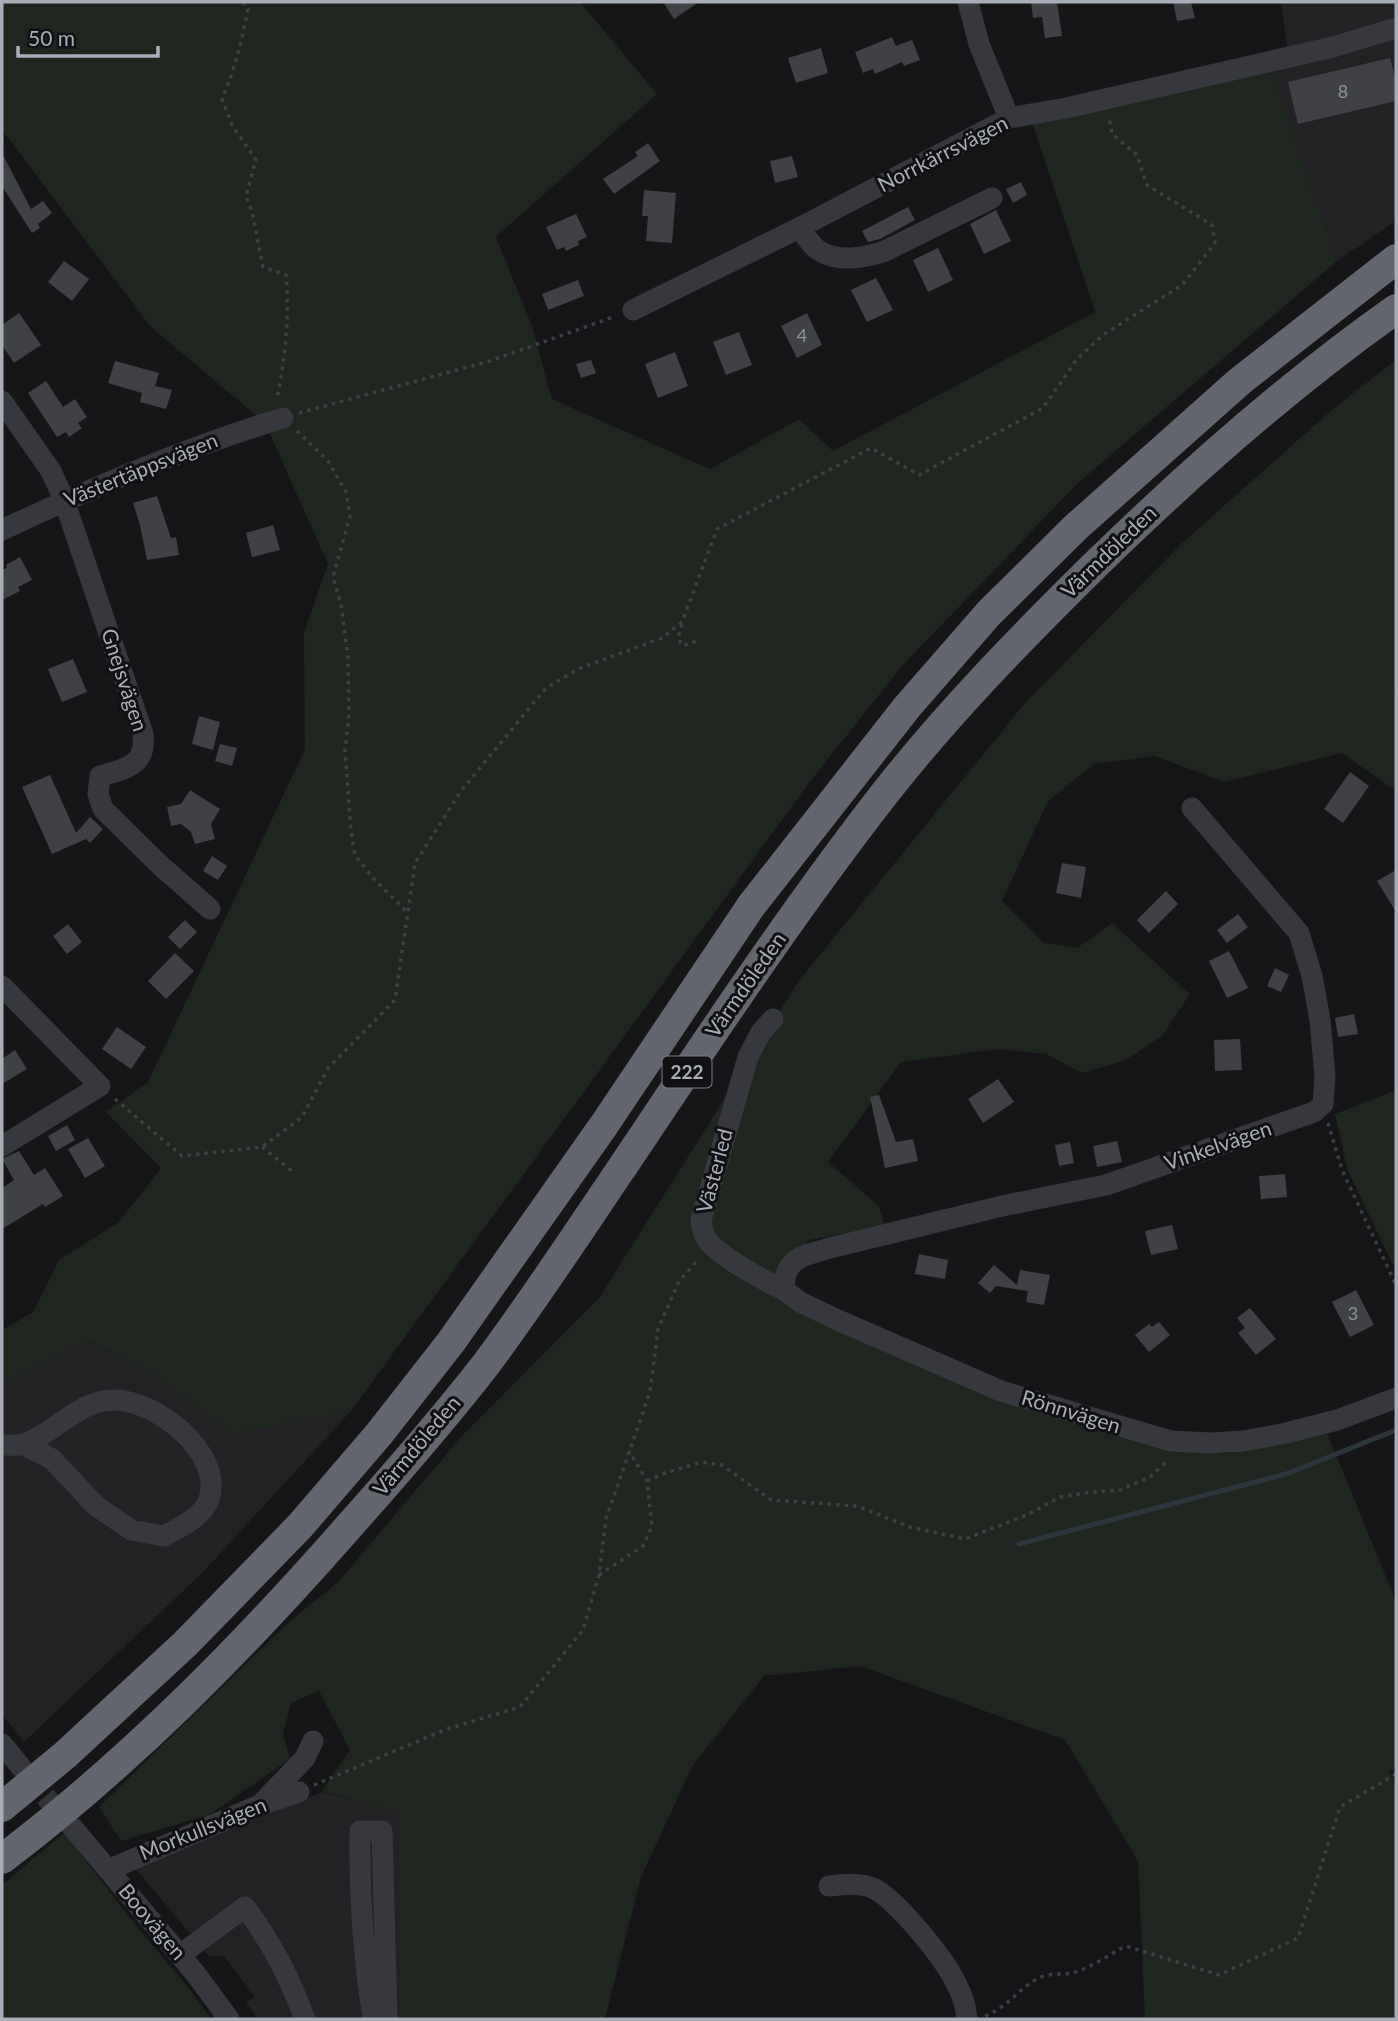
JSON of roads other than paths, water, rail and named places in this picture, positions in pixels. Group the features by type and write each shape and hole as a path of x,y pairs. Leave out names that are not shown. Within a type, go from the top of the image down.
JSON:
{"highway":[{"name":"Värmdöleden","path":"2,1807 65,1755 185,1644 300,1525 379,1434 475,1308 604,1125 751,906 907,707 989,613 1076,527 1240,381 1396,259"},
{"name":"Värmdöleden","path":"2,1859 116,1763 207,1679 385,1486 486,1363 586,1221 761,961 886,793 958,707 1032,627 1157,504 1287,392 1396,309"}],"street":[{"path":"968,2 979,44 1009,118"},
{"name":"Norrkärrsvägen","path":"633,310 799,228 1009,118 1106,99 1343,45 1396,28"},
{"path":"799,228 819,250 834,255 867,258 992,198"},
{"name":"Gnejsvägen","path":"2,401 51,471 64,500 144,742 137,761 125,769 100,776 98,794 103,809 210,909"},
{"name":"Västertäppsvägen","path":"2,530 64,500 246,429 283,418"},
{"name":"Vinkelvägen","path":"784,1290 787,1269 792,1262 804,1256 1002,1206 1106,1185 1314,1112 1323,1104 1325,1077 1320,1020 1312,976 1299,933 1192,808"},
{"path":"2,986 100,1086 2,1146"},
{"name":"Västerled","path":"773,1019 761,1032 748,1057 703,1209 703,1230 712,1245 751,1273 784,1290"},
{"name":"Rönnvägen","path":"784,1290 800,1302 1001,1391 1150,1436 1187,1442 1243,1441 1305,1430 1396,1398"},
{"path":"115,1399 134,1404 170,1422 192,1442 206,1463 212,1481 208,1502 191,1521 164,1536 131,1530 95,1505 52,1459 12,1445 95,1402 115,1399"},
{"path":"260,1805 305,1758 313,1741"},
{"path":"2,1744 21,1767"},
{"name":"Morkullsvägen","path":"108,1870 260,1805 299,1792"},
{"name":"Boovägen","path":"72,1827 180,1955 229,2019"},
{"path":"373,2019 363,1961 359,1881 360,1830 382,1831 387,2019"},
{"path":"829,1886 862,1885 874,1889 894,1904 955,1980 966,2008 967,2019"},
{"path":"180,1955 245,1907 270,1941 292,1984 304,2019"}],"waterway":[{"path":"1019,1544 1286,1474 1396,1430"}],"tunnel":[{"path":"25,1773 68,1823"}]}
